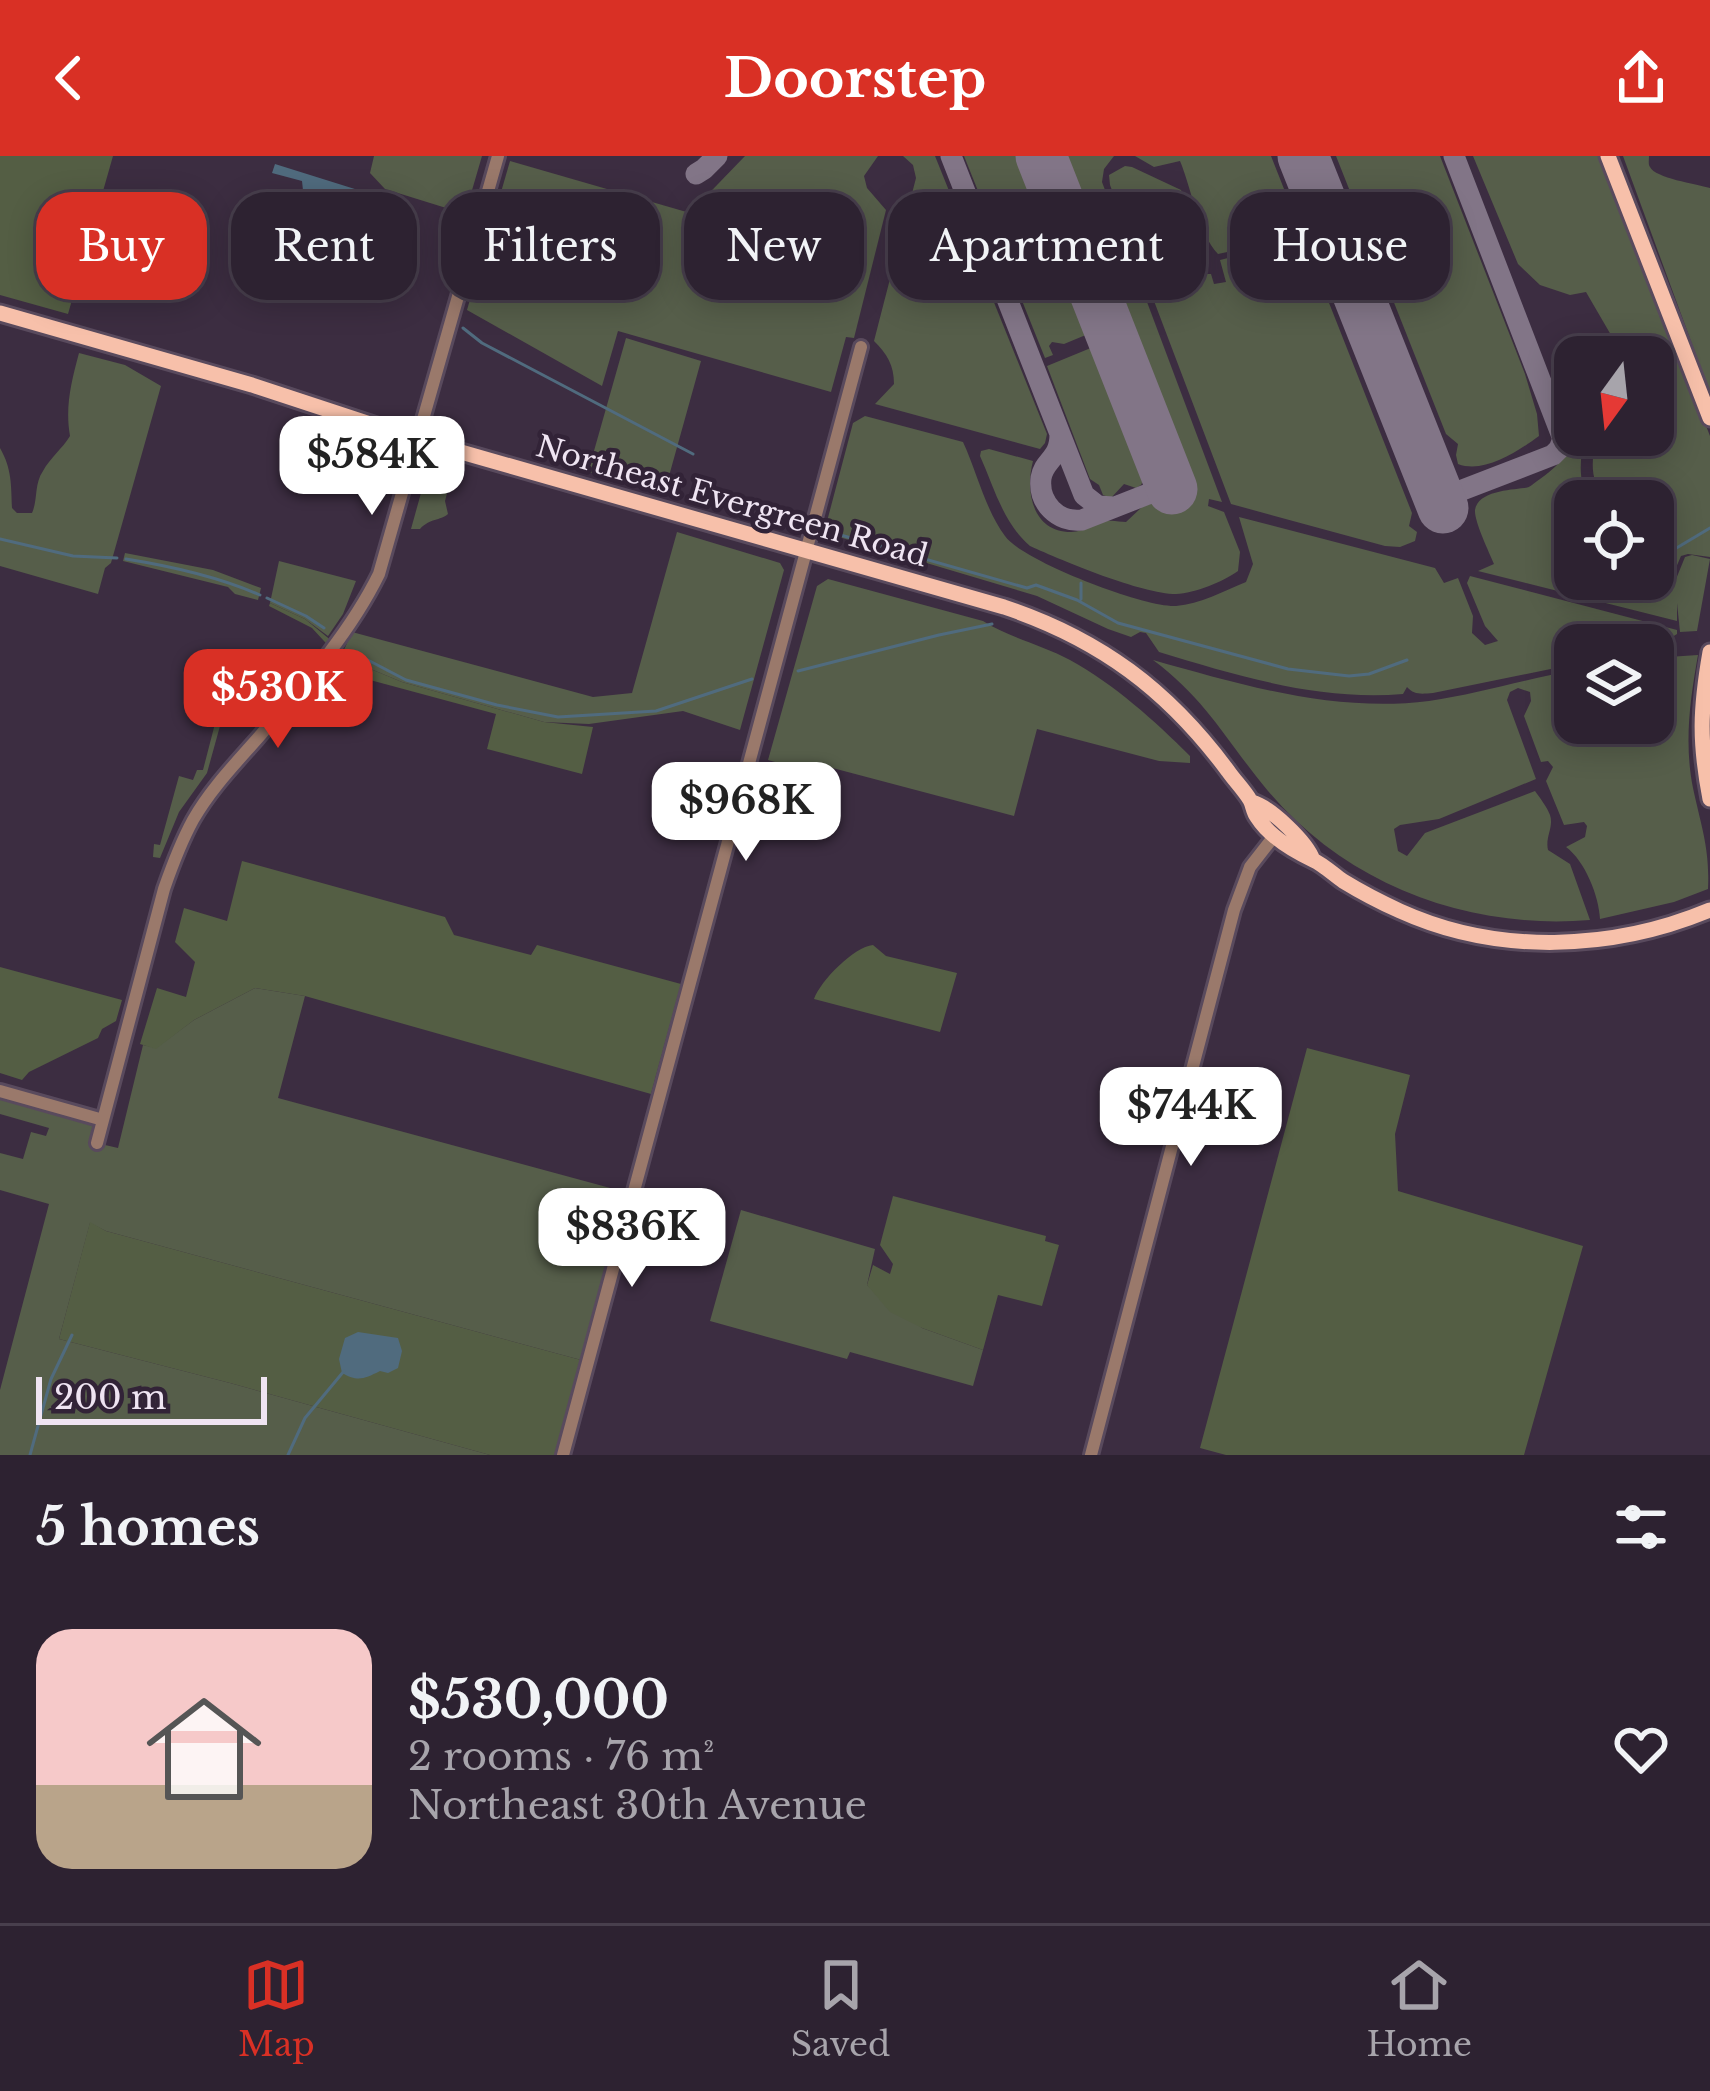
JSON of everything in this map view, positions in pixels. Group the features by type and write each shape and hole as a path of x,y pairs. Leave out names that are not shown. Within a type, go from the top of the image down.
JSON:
{"main road":[{"path":"1608,156 1710,418"},
{"name":"Northeast Evergreen Road","path":"0,313 252,385 418,440 1023,614 1084,640 1171,704 1252,802 1256,816 1300,857 1404,913 1459,931 1559,943 1658,929 1710,910"},
{"path":"1710,652 1700,723 1710,799"},
{"name":"Northeast Evergreen Road","path":"1252,802 1264,805 1309,848 1313,860"}],"street":[{"path":"98,1144 174,861 193,821 364,604 386,555 498,156"},
{"path":"563,1455 861,347"},
{"path":"1091,1455 1234,910 1250,867 1275,835"},
{"path":"0,1091 103,1120"}],"green space":[{"path":"0,156 113,156 103,192 36,192 36,300 72,300 68,314 0,295"},
{"path":"374,156 482,156 472,192 441,192 441,206 417,199 417,192 385,189 370,173"},
{"path":"745,156 878,156 864,176 867,188 886,210 864,298 864,192 710,192"},
{"path":"903,156 935,156 950,192 912,192 913,165"},
{"path":"964,156 1024,156 1038,192 978,192"},
{"path":"1059,156 1114,156 1104,169 1106,192 1073,192"},
{"path":"1135,156 1271,156 1285,192 1230,192 1230,251 1218,254 1206,234 1206,192 1190,192 1180,161 1154,167"},
{"path":"1336,156 1440,156 1537,414 1539,436 1521,449 1489,464 1458,464 1458,444 1446,434 1393,300 1450,300 1450,192 1350,192"},
{"path":"1473,156 1600,156 1671,336 1611,336 1586,292 1570,295 1540,285 1518,264"},
{"path":"1623,156 1649,156 1653,171 1710,188 1710,393"},
{"path":"510,161 617,192 501,192"},
{"path":"1132,167 1181,190 1113,192 1109,175"},
{"path":"660,204 684,211 684,300 864,300 854,338 846,337 831,392 618,331 602,386 467,310 470,300 660,300"},
{"path":"1230,258 1230,300 1328,300 1412,513 1409,526 1417,532 1415,541 1385,546 1231,504 1154,300 1206,300 1206,274 1211,274 1214,284 1226,282 1220,260"},
{"path":"888,287 888,300 993,300 1047,434 1045,443 1040,449 875,404 894,384 889,360 874,341"},
{"path":"1022,300 1080,300 1093,332 1064,344 1052,342 1053,355 1045,358"},
{"path":"1115,300 1146,300 1222,502 1209,499 1208,506 1224,512 1240,552 1238,571 1200,589 1161,593 1030,546 1006,516 980,456 989,449 1033,461 1034,508 1047,525 1058,530 1076,532 1107,521 1126,522 1142,507 1189,489"},
{"path":"626,338 701,361 664,494 588,472"},
{"path":"1674,344 1710,436 1710,557 1681,556 1674,572 1674,480 1595,480 1594,456 1674,456"},
{"path":"1098,345 1142,456 1139,470 1144,479 1136,488 1124,484 1111,498 1090,479 1047,366"},
{"path":"79,353 125,365 161,386 98,594 0,566 0,448 9,470 12,508 17,513 32,513 40,476 70,436 70,395"},
{"path":"865,416 963,442 992,514 1016,546 1058,570 1160,605 1185,605 1246,582 1253,564 1239,517 1435,568 1444,583 1458,578 1473,616 1472,633 1485,645 1498,641 1485,626 1467,583 1470,576 1654,624 1554,624 1554,668 1429,693 1415,693 1407,687 1403,694 1341,694 1219,670 1159,652 1146,633 1131,637 1037,596 829,534 825,529 853,423"},
{"path":"1563,456 1582,456 1581,478 1554,480 1554,590 1478,571 1494,564 1477,521 1475,510 1482,499 1530,486"},
{"path":"427,463 462,470 459,481 450,482 445,501 448,514 411,529"},
{"path":"677,532 780,563 784,570 740,730 683,711 589,724 544,722 402,682 343,652 352,632 593,697 632,693"},
{"path":"125,553 213,570 261,588 258,600 235,594 228,587 123,561"},
{"path":"1685,557 1710,559 1697,631 1680,632 1677,603 1677,621 1593,600 1674,600 1674,584"},
{"path":"279,561 356,581 328,636 270,603"},
{"path":"828,579 983,621 1070,660 1148,716 1190,756 1190,763 1159,761 1037,729 1014,816 825,766 821,775 768,760 817,586"},
{"path":"270,603 305,619 361,665 402,682 544,722 593,727 582,774 487,749 496,714 370,680 347,666 312,628"},
{"path":"1698,655 1689,755 1706,849 1708,889 1600,919 1590,880 1566,847 1585,837 1587,826 1584,822 1564,825 1546,781 1553,767 1548,761 1541,762 1524,716 1530,692 1518,688 1507,700 1536,779 1439,819 1394,829 1398,851 1407,856 1425,833 1535,791 1550,815 1548,850 1570,864 1590,920 1545,921 1456,909 1414,895 1335,853 1268,791 1202,706 1153,660 1289,694 1359,703 1429,701 1554,675 1554,744 1674,744 1674,657"},
{"path":"217,694 228,697 207,773 179,812 160,858 153,857 179,776 193,780 197,770 203,770 218,712 213,710"},
{"path":"242,861 445,917 454,935 531,955 537,945 681,984 651,1094 305,996 255,988 194,1020 156,1049 140,1044 157,988 186,997 195,962 175,942 184,908 227,921"},
{"path":"873,945 886,956 957,973 940,1032 814,999 839,966"},
{"path":"0,967 122,1000 116,1021 102,1029 98,1038 29,1072 22,1080 0,1073"},
{"path":"255,988 305,996 278,1098 625,1192 581,1360 90,1223 59,1339 490,1455 0,1455 0,1390 49,1204 0,1190 0,1153 23,1159 31,1132 46,1136 49,1128 0,1114 0,1099 91,1124 92,1142 118,1148 143,1045 156,1048 194,1020"},
{"path":"1307,1048 1410,1075 1395,1134 1398,1191 1583,1246 1524,1455 1226,1455 1200,1448"},
{"path":"893,1196 1046,1236 1045,1241 1059,1245 1042,1306 998,1295 983,1350 890,1312 867,1285 873,1265 890,1274 893,1264 880,1245"},
{"path":"741,1210 875,1249 867,1285 922,1328 983,1350 973,1386 850,1352 847,1359 710,1321"},
{"path":"90,1222 106,1231 581,1360 556,1455 490,1455 59,1339"}],"water":[{"path":"275,164 358,192 303,192 302,181 272,173"},
{"path":"358,1332 398,1338 402,1351 398,1368 361,1378 342,1373 339,1359 345,1338"}],"waterway":[{"path":"463,328 482,343 693,454"},
{"path":"1674,549 1710,528"},
{"path":"830,532 1027,588 1036,585 1077,600 1118,623 1288,669 1349,676 1407,660"},
{"path":"0,539 73,556 117,558"},
{"path":"126,559 194,573 260,595"},
{"path":"1081,583 1081,599"},
{"path":"267,598 324,628"},
{"path":"798,671 992,624"},
{"path":"362,657 406,680 558,717 656,711 752,679"},
{"path":"30,1455 51,1379 72,1335"},
{"path":"288,1455 305,1418 344,1371"}],"taxiway":[{"path":"696,174 717,156"},
{"path":"951,156 1084,495 1098,506 1113,507"},
{"path":"1439,499 1553,455 1563,439 1454,156"},
{"path":"1060,434 1041,478 1046,503 1058,515 1082,520 1171,485"}],"runway":[{"path":"1041,156 1172,489"},
{"path":"1303,156 1443,508"}]}
